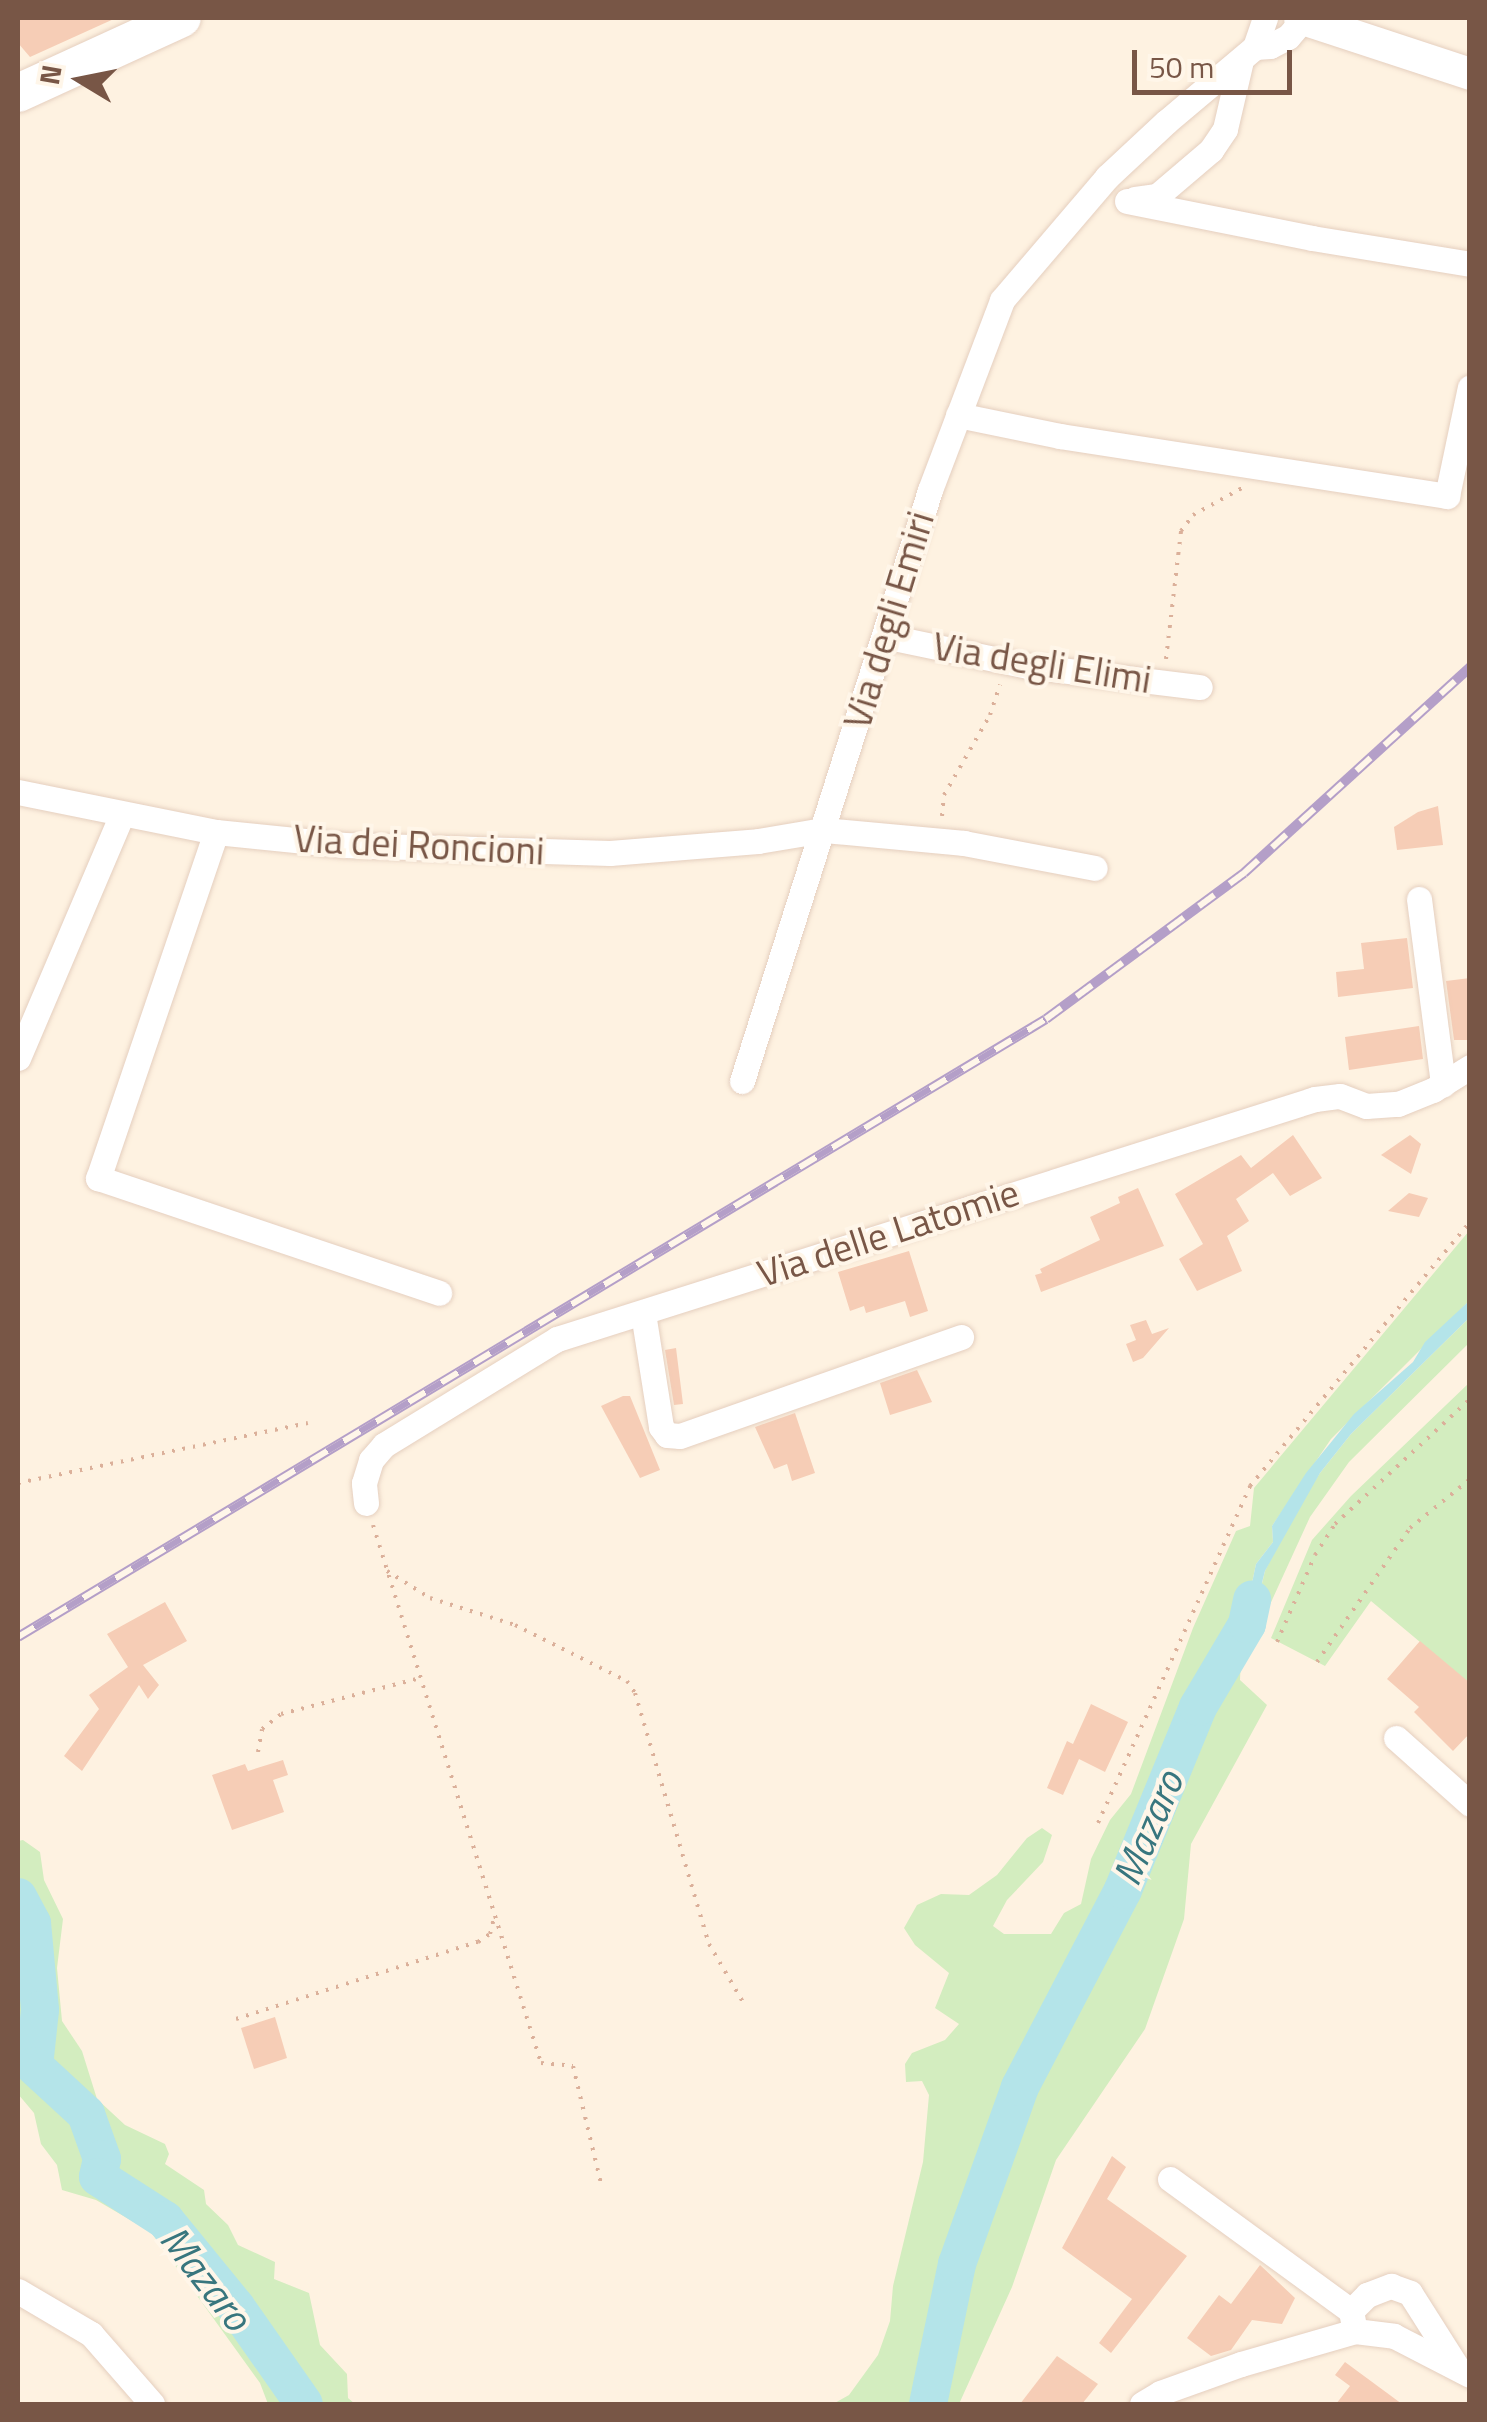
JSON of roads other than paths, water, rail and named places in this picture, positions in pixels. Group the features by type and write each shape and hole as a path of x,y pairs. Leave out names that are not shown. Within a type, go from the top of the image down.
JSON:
{"main road":[{"path":"18,93 182,18"}],"street":[{"path":"1127,201 1157,196 1211,150 1225,129 1248,54 1265,18"},
{"path":"1302,18 1470,74"},
{"name":"Via degli Emiri","path":"742,1080 884,636 958,416 1002,300 1095,191 1166,122 1248,54 1288,37 1302,18"},
{"path":"1095,191 1312,238 1470,264"},
{"path":"958,416 1060,436 1447,496 1470,386"},
{"name":"Via degli Elimi","path":"884,636 1006,661 1200,688"},
{"name":"Via dei Roncioni","path":"18,792 121,816 216,832 344,845 610,853 758,841 824,830 941,840 1095,868"},
{"path":"18,1058 121,816"},
{"path":"216,832 98,1178 439,1294"},
{"path":"1419,899 1443,1084"},
{"name":"Via delle Latomie","path":"366,1503 364,1483 371,1460 409,1428 556,1339 1315,1098 1340,1096 1366,1106 1398,1104 1443,1084 1470,1066"},
{"path":"643,1313 661,1427 667,1435 680,1436 961,1337"},
{"path":"1396,1738 1470,1804"},
{"path":"1170,2180 1353,2321 1394,2336 1463,2371"},
{"path":"1142,2404 1160,2393 1353,2321 1367,2296 1391,2286 1402,2289 1419,2304 1463,2371"},
{"path":"18,2291 91,2334 152,2404"}],"water":[{"path":"1469,1301 1469,1318 1351,1434 1320,1473 1265,1571 1251,1626 1232,1645 1235,1627 1245,1616 1256,1564 1273,1542 1272,1526 1306,1473 1354,1414 1413,1362 1425,1342"}],"waterway":[{"name":"Mazaro","path":"928,2404 957,2264 1020,2087 1123,1890 1198,1707 1247,1624 1252,1600"},
{"name":"Mazaro","path":"18,1897 32,1923 40,2010 34,2066 86,2114 102,2159 98,2177 165,2220 236,2307 304,2404"}],"railway":[{"path":"18,1637 1046,1019 1244,873 1470,667"}]}
